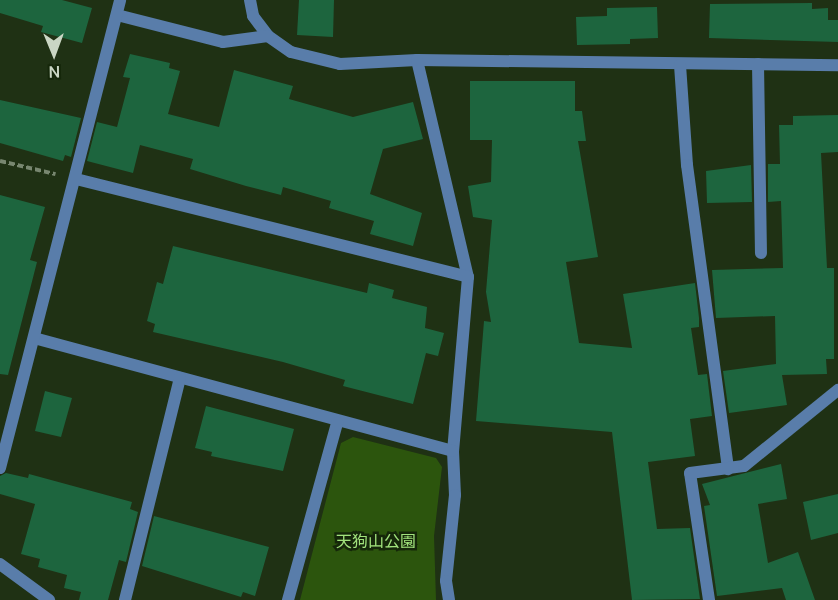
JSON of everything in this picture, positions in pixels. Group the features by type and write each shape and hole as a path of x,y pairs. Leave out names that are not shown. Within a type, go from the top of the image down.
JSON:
{"street":[{"path":"0,468 120,0"},
{"path":"250,0 253,15 268,36 291,51 340,64 417,60 681,65 838,65"},
{"path":"117,15 223,42 268,36"},
{"path":"417,60 468,277 453,451 454,495 446,581 449,600"},
{"path":"758,64 761,253"},
{"path":"681,65 687,165 728,469"},
{"path":"75,179 468,277"},
{"path":"34,338 336,423 453,451"},
{"path":"125,600 180,378"},
{"path":"709,600 690,473 744,466 838,390"},
{"path":"288,600 336,423"},
{"path":"0,564 49,600"}],"path":[{"path":"0,161 75,179"}],"green space":[{"name":"天狗山公園","path":"353,437 436,458 442,467 434,536 436,600 300,600 341,443"}],"building":[{"path":"0,0 62,0 92,8 82,43 41,32 43,26 0,13"},
{"path":"299,0 334,0 333,37 297,35"},
{"path":"812,3 812,9 828,8 828,20 838,20 838,42 709,38 710,4"},
{"path":"657,7 658,38 630,39 630,44 577,45 576,17 607,16 607,8"},
{"path":"130,54 170,63 169,68 180,71 168,114 219,127 234,70 293,86 289,99 353,117 413,102 423,139 383,149 370,194 422,213 413,246 370,234 374,221 329,208 331,201 283,187 281,195 246,186 190,169 193,159 140,145 133,173 87,161 97,122 117,127 130,78 123,77"},
{"path":"470,81 575,81 575,111 582,111 586,141 578,141 598,257 566,262 579,343 632,348 623,294 695,283 699,327 691,328 698,375 707,374 712,416 690,419 695,456 648,462 657,529 690,528 700,599 632,600 612,432 476,421 484,321 491,322 486,292 492,220 473,217 468,186 491,182 492,140 470,140"},
{"path":"0,100 81,118 71,157 65,155 63,161 0,143"},
{"path":"838,115 838,152 821,153 827,268 834,268 834,359 826,359 827,374 782,375 787,405 729,413 723,371 776,364 775,316 716,318 712,270 783,268 781,201 768,202 768,164 780,164 779,125 793,125 793,116"},
{"path":"751,165 752,202 707,203 706,171"},
{"path":"0,195 45,207 30,260 37,262 8,375 0,374"},
{"path":"173,246 367,293 369,283 394,290 392,298 427,307 425,328 444,333 438,356 426,353 413,404 343,386 345,380 283,362 153,332 155,324 147,321 157,282 163,284"},
{"path":"45,391 72,398 61,437 35,431"},
{"path":"206,406 294,429 283,471 211,456 212,452 195,448"},
{"path":"781,464 787,499 758,504 768,563 798,552 815,600 786,600 782,588 717,596 704,506 710,505 702,484"},
{"path":"6,473 28,478 29,474 132,502 130,509 138,512 126,562 119,560 108,600 79,600 81,592 64,588 67,575 38,567 40,559 21,554 35,504 0,494 0,476"},
{"path":"838,494 838,533 811,540 803,502"},
{"path":"154,516 269,547 255,596 243,592 241,597 142,566"}]}
